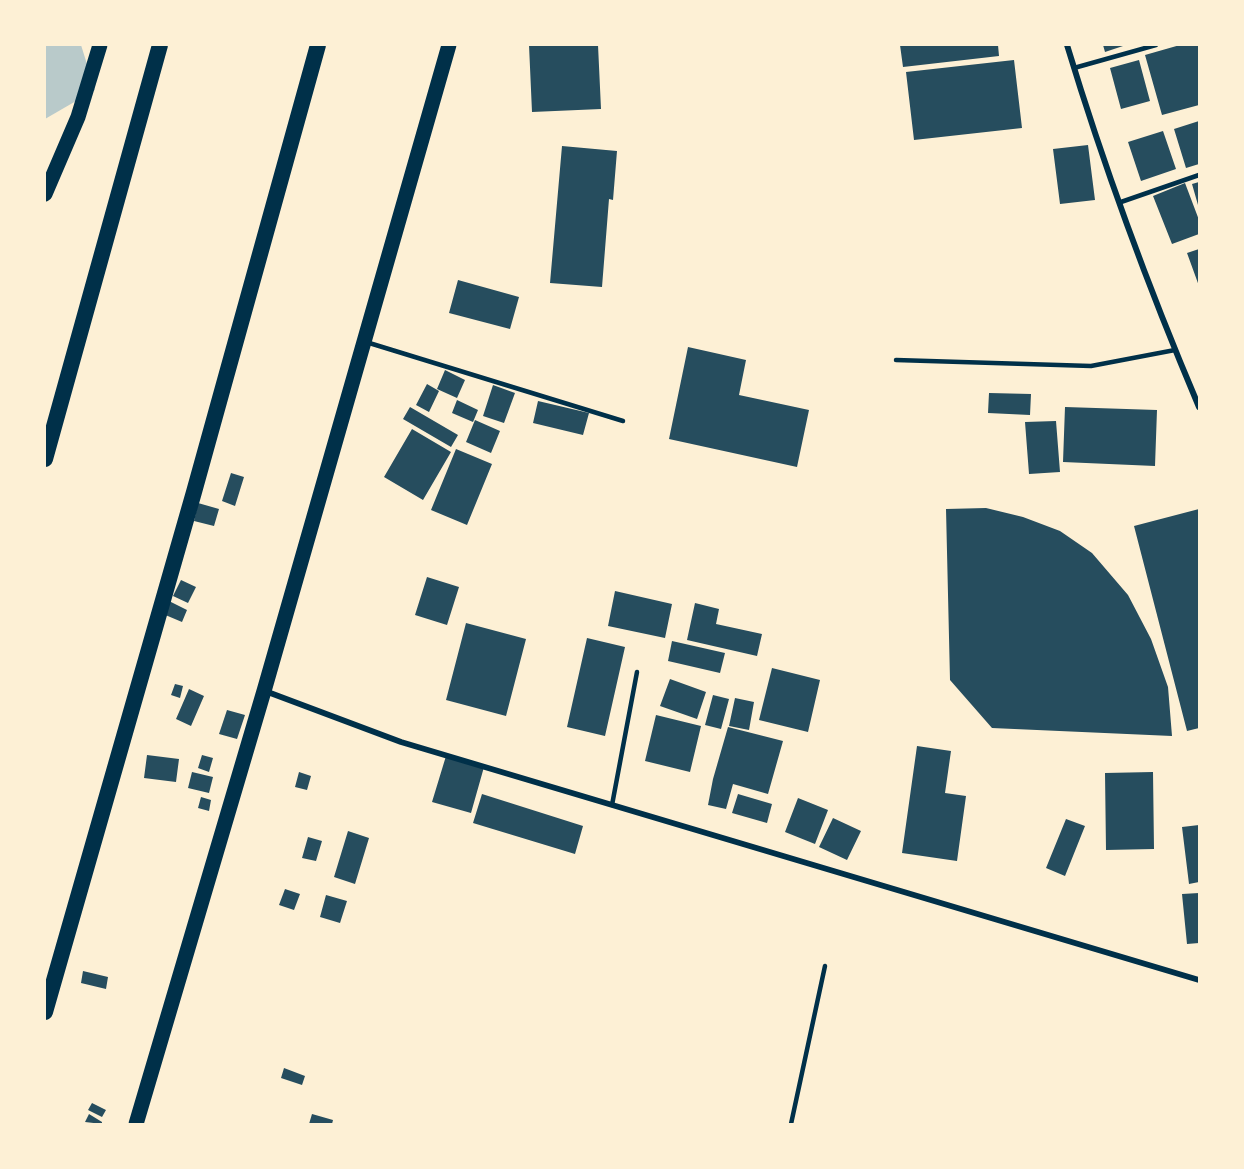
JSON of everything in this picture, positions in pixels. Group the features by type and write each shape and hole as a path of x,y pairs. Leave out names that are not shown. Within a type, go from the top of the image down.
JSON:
{"highway":[{"path":"45,459 160,45"},
{"path":"45,1012 318,45"}],"main road":[{"path":"45,194 78,117 100,45"},
{"path":"136,1124 264,691 448,45"}],"street":[{"path":"1067,45 1091,125 1175,350 1199,407"},
{"path":"264,691 401,742 1199,980"}],"lane":[{"path":"1074,68 1156,45"},
{"path":"1120,202 1199,175"},
{"path":"364,341 623,421"},
{"path":"896,360 1091,366 1175,350"},
{"path":"612,805 638,672"},
{"path":"791,1124 825,966"}],"shaded area":[{"path":"45,45 81,45 95,90 45,119"}],"building":[{"path":"529,45 598,45 601,109 532,112"},
{"path":"900,45 998,45 999,56 903,67"},
{"path":"1103,45 1126,45 1105,52"},
{"path":"1180,45 1199,45 1199,105 1162,115 1145,55"},
{"path":"1014,60 1022,128 914,140 906,72"},
{"path":"1139,60 1150,101 1121,109 1110,68"},
{"path":"1199,121 1199,164 1186,168 1174,129"},
{"path":"1163,131 1176,169 1141,181 1128,142"},
{"path":"1088,145 1095,200 1060,204 1053,149"},
{"path":"562,146 617,151 613,200 609,199 602,287 550,283"},
{"path":"1199,182 1199,205 1198,205 1192,184"},
{"path":"1185,183 1199,220 1199,234 1172,244 1153,196"},
{"path":"1199,249 1199,286 1187,253"},
{"path":"458,280 519,297 510,329 449,313"},
{"path":"688,347 746,360 739,395 809,410 797,467 669,439"},
{"path":"445,370 465,380 457,398 437,389"},
{"path":"427,384 439,391 429,412 416,405"},
{"path":"493,385 515,393 504,423 483,416"},
{"path":"989,393 1031,394 1030,415 988,413"},
{"path":"457,400 478,410 473,422 452,413"},
{"path":"538,401 589,413 583,435 533,423"},
{"path":"410,407 458,435 451,447 403,419"},
{"path":"1065,407 1157,410 1155,466 1063,462"},
{"path":"475,420 500,431 491,453 466,442"},
{"path":"1056,421 1060,472 1029,474 1025,422"},
{"path":"412,429 451,452 423,500 384,477"},
{"path":"456,449 492,464 467,525 431,510"},
{"path":"231,473 244,477 235,506 222,501"},
{"path":"198,503 219,509 214,526 194,521"},
{"path":"986,508 1023,517 1060,531 1092,553 1128,595 1151,639 1168,687 1172,736 992,728 950,680 946,509"},
{"path":"1199,509 1199,728 1187,731 1134,526"},
{"path":"427,577 459,587 447,625 415,615"},
{"path":"181,580 196,587 188,603 173,596"},
{"path":"615,591 672,604 665,638 608,626"},
{"path":"169,601 187,610 182,622 163,614"},
{"path":"695,603 719,609 716,624 762,634 757,656 687,640"},
{"path":"466,623 526,639 506,716 446,700"},
{"path":"587,638 625,647 605,736 567,727"},
{"path":"672,641 725,653 720,673 668,661"},
{"path":"772,668 820,680 808,732 759,720"},
{"path":"670,679 706,692 697,719 660,706"},
{"path":"175,684 183,686 180,698 171,695"},
{"path":"189,689 204,696 191,726 176,719"},
{"path":"713,695 729,699 721,729 705,725"},
{"path":"735,698 754,702 749,730 729,726"},
{"path":"227,710 245,715 237,739 219,734"},
{"path":"656,715 701,726 690,772 645,761"},
{"path":"728,727 783,741 768,794 733,784 726,809 708,805"},
{"path":"917,746 951,751 945,793 966,796 957,861 902,853"},
{"path":"147,755 179,759 176,782 144,778"},
{"path":"202,755 213,758 209,772 198,768"},
{"path":"446,756 484,767 471,813 432,802"},
{"path":"192,772 213,777 209,793 188,788"},
{"path":"299,772 311,776 307,790 295,787"},
{"path":"1153,772 1154,849 1106,850 1105,773"},
{"path":"482,794 583,826 575,854 473,823"},
{"path":"738,794 772,804 767,823 732,813"},
{"path":"201,797 211,800 209,811 198,808"},
{"path":"798,798 828,810 815,844 785,832"},
{"path":"833,818 861,831 847,860 819,847"},
{"path":"1066,819 1085,826 1065,876 1046,868"},
{"path":"1199,825 1199,882 1189,884 1182,827"},
{"path":"348,831 369,838 355,884 334,877"},
{"path":"308,837 322,841 316,861 302,858"},
{"path":"285,889 300,894 294,910 279,905"},
{"path":"1199,893 1199,943 1187,944 1182,894"},
{"path":"326,895 347,901 340,923 320,917"},
{"path":"83,971 108,977 106,989 81,983"},
{"path":"284,1068 305,1076 302,1085 281,1078"},
{"path":"92,1103 106,1110 102,1117 88,1110"},
{"path":"89,1114 102,1122 102,1124 85,1122"},
{"path":"312,1114 333,1120 332,1124 309,1124"}]}
